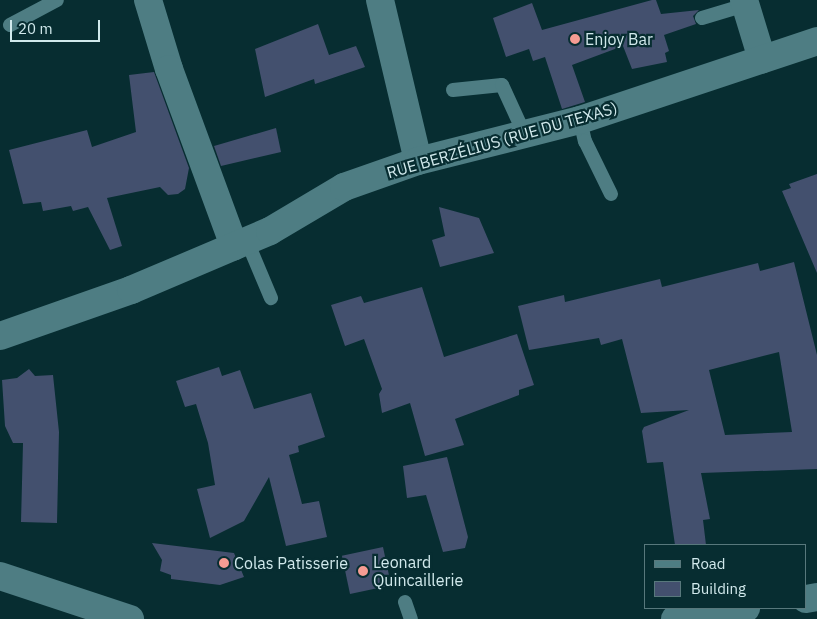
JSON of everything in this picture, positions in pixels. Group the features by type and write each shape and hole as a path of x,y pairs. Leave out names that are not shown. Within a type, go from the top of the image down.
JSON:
{"street":[{"path":"148,0 172,78 241,243"},
{"path":"380,0 418,161"},
{"path":"745,2 762,59"},
{"name":"RUE BERZÉLIUS (RUE DU TEXAS)","path":"0,336 131,290 270,231 344,186 418,161 580,120 817,41"},
{"path":"0,576 130,619"},
{"path":"675,619 740,609"}],"lane":[{"path":"10,25 57,0"},
{"path":"702,18 745,2"},
{"path":"453,90 502,85 524,133"},
{"path":"580,120 585,141 611,194"},
{"path":"241,243 271,298"},
{"path":"405,602 411,619"}],"building":[{"path":"656,0 661,14 699,10 693,16 696,24 664,35 669,51 665,53 667,62 632,69 623,46 572,65 585,102 562,109 545,57 533,61 529,49 506,57 493,18 532,3 542,30"},
{"path":"318,24 329,55 356,46 365,67 315,84 314,79 265,97 255,49"},
{"path":"154,72 189,168 185,189 178,194 168,195 160,187 107,198 122,246 110,250 88,207 73,211 71,206 43,211 41,202 23,204 9,150 87,130 92,147 136,132 129,75"},
{"path":"276,128 281,152 221,166 214,146"},
{"path":"817,174 817,273 782,191 791,188 789,184"},
{"path":"439,207 479,218 494,253 440,267 432,240 445,236"},
{"path":"794,262 817,355 817,469 701,473 710,519 703,520 706,544 675,544 663,462 647,463 642,431 644,427 689,410 641,413 622,339 601,345 599,338 529,350 518,306 564,295 565,302 660,279 662,287 758,263 760,271","holes":["779,352 792,432 725,435 709,370"]},
{"path":"422,287 444,357 517,334 534,385 519,390 519,395 455,419 464,445 425,456 410,403 382,413 379,394 382,389 364,339 345,346 331,305 361,296 364,303"},
{"path":"219,367 222,376 240,370 254,409 311,393 325,437 298,446 299,452 289,455 302,504 319,501 327,537 286,546 269,477 244,521 210,538 197,489 215,485 208,443 196,404 185,407 176,381"},
{"path":"29,369 35,376 53,375 59,432 57,523 21,522 23,443 13,443 5,426 2,380 17,378"},
{"path":"447,457 468,537 465,548 443,552 426,495 407,498 403,466"},
{"path":"152,543 234,553 244,577 220,585 171,579 171,575 160,571 162,560"},
{"path":"383,547 391,585 350,594 342,556"}],"place":[{"name":"Enjoy Bar","path":"575,39"},
{"name":"Colas Patisserie","path":"224,563"},
{"name":"Leonard Quincaillerie","path":"363,571"}]}
